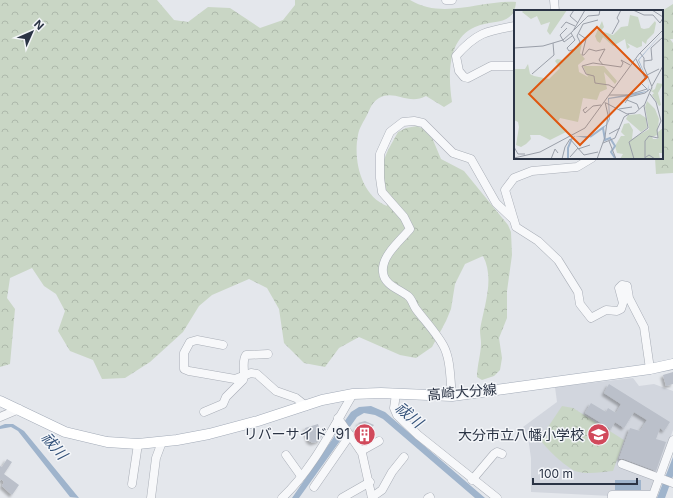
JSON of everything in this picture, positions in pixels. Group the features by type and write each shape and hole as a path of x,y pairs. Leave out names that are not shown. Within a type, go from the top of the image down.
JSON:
{"main road":[{"name":"高崎大分線","path":"0,401 57,429 75,435 106,442 138,444 162,442 238,427 322,400 353,394 452,396 560,380 650,369 673,364"}],"street":[{"path":"446,0 452,0"},
{"path":"554,0 556,10"},
{"path":"514,26 488,31 478,35 456,56 456,62 464,77 468,78 491,66 514,66"},
{"path":"452,396 448,363 444,347 432,328 415,308 411,299 396,290 386,280 383,273 383,264 388,255 410,229 404,217 382,192 380,178 380,154 390,132 403,122 414,121 423,123 453,152 471,159 496,203 513,219"},
{"path":"590,159 576,166 532,170 514,178 505,190 513,219 516,227 538,241 558,260 578,292 580,304 591,318 606,310 617,311 621,309 623,303 619,288 622,285 627,286 629,298 644,327 650,369"},
{"path":"224,345 192,341 184,350 184,369 235,379 251,373 260,376 276,392 296,398 306,406"},
{"path":"204,412 222,404 244,376 244,360 246,355 268,354"},
{"path":"282,498 302,476 340,420 353,394"},
{"path":"396,394 394,408 397,415 418,435 472,480 497,498"},
{"path":"2,414 18,409"},
{"path":"340,420 361,451 370,482 372,498"},
{"path":"314,487 349,433"},
{"path":"612,498 612,495 653,495 661,479 673,440"},
{"path":"361,451 379,441"},
{"path":"151,498 156,458 162,442"},
{"path":"132,484 138,444"},
{"path":"472,480 494,454 497,452 502,454"},
{"path":"286,455 302,476"},
{"path":"372,498 382,490 392,472 404,457"},
{"path":"622,464 673,483"},
{"path":"342,498 370,482"}],"shaded area":[{"name":"大分市立八幡小学校","path":"633,378 639,386 654,384 673,391 673,430 651,492 611,496 531,492 531,458 528,437 523,427 557,402 555,387"}],"green space":[{"path":"0,0 157,0 174,20 188,22 208,7 230,8 260,28 283,20 295,5 295,0 410,0 423,6 449,9 503,2 516,2 514,10 507,19 475,27 459,40 454,49 450,70 452,102 444,107 426,96 419,99 407,99 391,95 379,98 372,106 360,127 357,145 358,166 365,186 378,201 387,206 382,175 383,162 388,150 398,132 406,128 417,126 426,130 433,140 441,159 464,171 508,225 511,232 512,255 507,291 507,318 499,338 502,358 500,370 494,376 482,380 477,377 481,347 480,330 488,293 488,274 483,256 465,264 455,284 451,309 446,321 432,347 416,358 400,355 359,337 339,348 325,367 304,363 284,343 279,309 267,288 249,279 212,295 199,306 183,332 150,362 125,378 102,379 93,360 70,351 58,331 65,311 56,294 44,286 32,268 10,278 7,298 15,309 10,364 0,367"},
{"path":"673,4 673,39 670,39 673,43 673,173 656,174 655,159 663,159 663,10"},
{"path":"562,406 573,408 624,440 613,471 589,473 575,471 556,457 543,443 540,439"}],"water":[{"path":"371,406 385,412 485,498 475,498 383,419 375,415 364,413 357,417 299,498 292,498 351,412 359,407"},
{"path":"5,424 13,424 24,431 79,498 70,497 18,431 11,427 0,429 0,426"},
{"path":"673,457 673,476 665,498 657,498"},
{"path":"615,480 641,480 641,490 615,490"}],"building":[{"path":"673,372 673,384 666,386 663,375"},
{"path":"609,384 670,422 664,431 660,428 656,439 666,442 656,471 624,459 619,459 630,428 640,431 647,420 634,412 624,428 615,422 611,429 585,413 591,403 606,412 608,408 616,413 621,404 604,393"},
{"name":"リバーサイド '91","path":"365,421 374,425 369,431 373,437 365,443 355,429 360,425 358,423"},
{"path":"318,424 322,436 319,441 313,443 309,441 305,428"},
{"path":"7,459 12,462 4,474 19,485 12,495 2,486 4,482 1,479 0,481 0,466 2,467"}],"place":[{"name":"リバーサイド '91","path":"365,434"},
{"name":"大分市立八幡小学校","path":"599,435"}],"water label":[{"name":"祓川","path":"409,415"},
{"name":"祓川","path":"54,446"}]}
